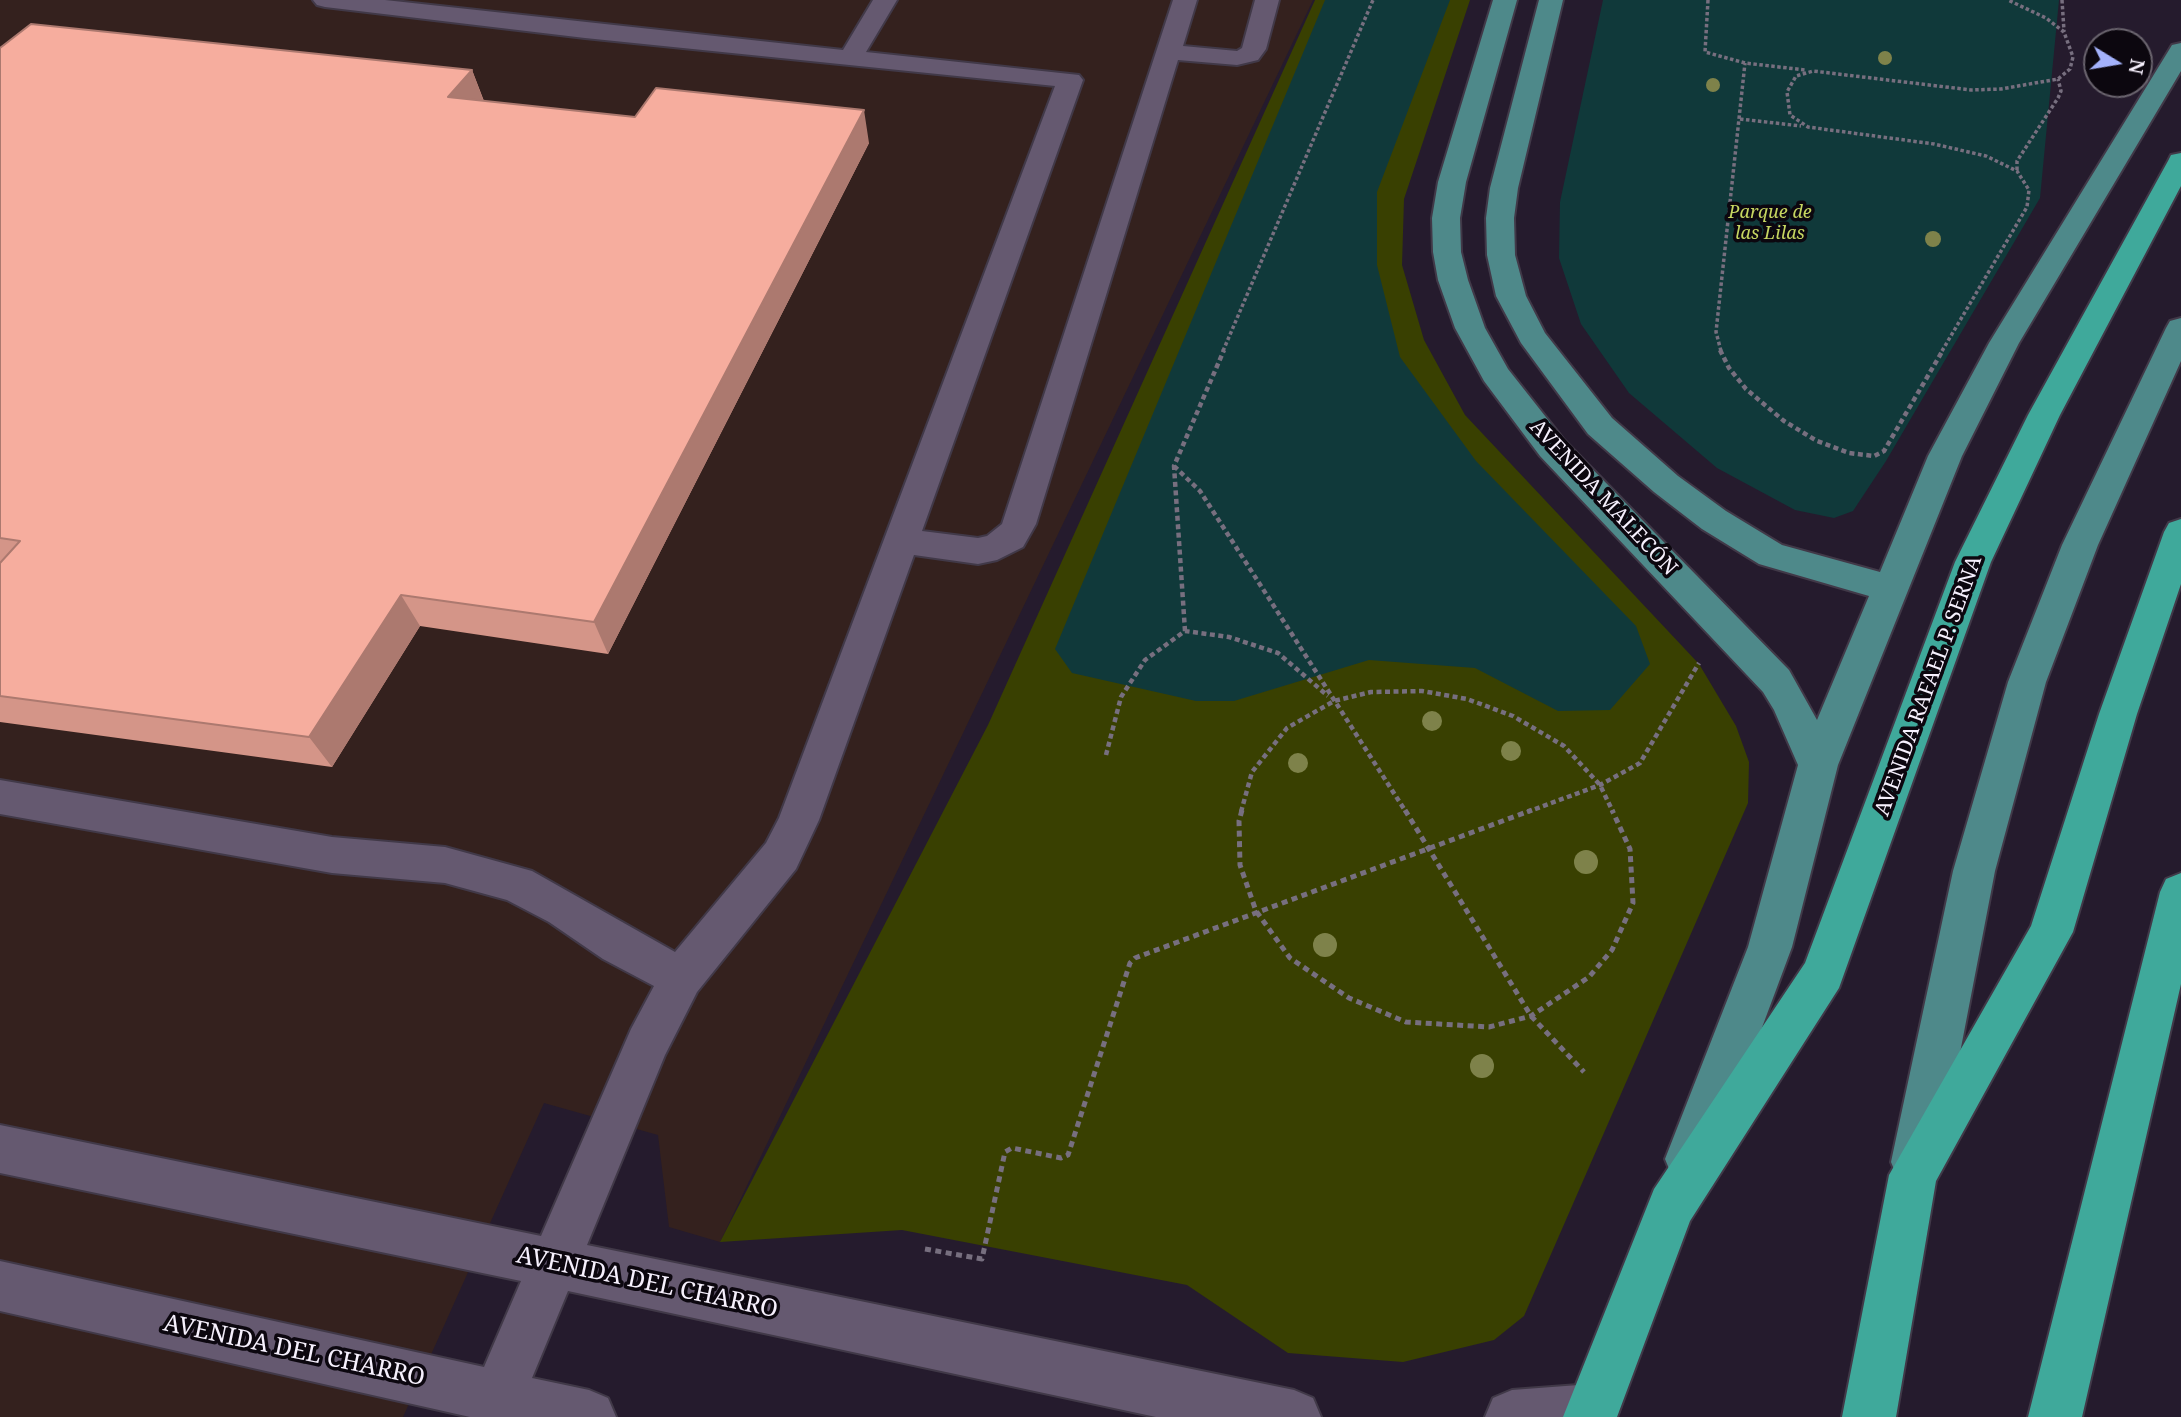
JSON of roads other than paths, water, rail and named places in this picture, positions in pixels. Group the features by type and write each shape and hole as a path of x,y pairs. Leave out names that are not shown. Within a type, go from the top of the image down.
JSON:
{"highway":[{"name":"AVENIDA RAFAEL P. SERNA","path":"1591,1414 1671,1206 1823,974 1973,562 2044,415 2181,161"},
{"path":"1869,1417 1913,1175 2051,932 2118,714 2181,532"},
{"path":"2055,1417 2181,892"}],"main road":[{"name":"AVENIDA MALECÓN","path":"1506,0 1452,182 1446,218 1447,252 1470,328 1495,374 1552,449 1776,681 1791,704 1818,765"},
{"path":"1551,0 1504,188 1500,218 1501,255 1511,296 1532,336 1600,426 1666,484 1714,520 1771,555 1889,588"},
{"path":"1671,1206 1770,947 1818,765 1945,456 2004,342 2181,50"},
{"path":"1913,1175 1974,872 2027,682 2080,545 2181,328"}],"street":[{"path":"331,0 1070,80 793,832 781,856 681,978 647,1044 498,1396"},
{"path":"850,58 884,0"},
{"path":"900,541 978,551 997,547 1011,538 1023,511 1185,0"},
{"path":"1170,52 1237,58 1249,55 1254,49 1267,0"},
{"path":"0,797 332,855 445,865 516,884 618,945 681,978"},
{"name":"AVENIDA DEL CHARRO","path":"0,1149 897,1334 1172,1394 1294,1417"},
{"name":"AVENIDA DEL CHARRO","path":"0,1286 589,1417"},
{"path":"1512,1417 1591,1414"}],"park label":[{"name":"Parque de las Lilas","path":"1770,223"}]}
